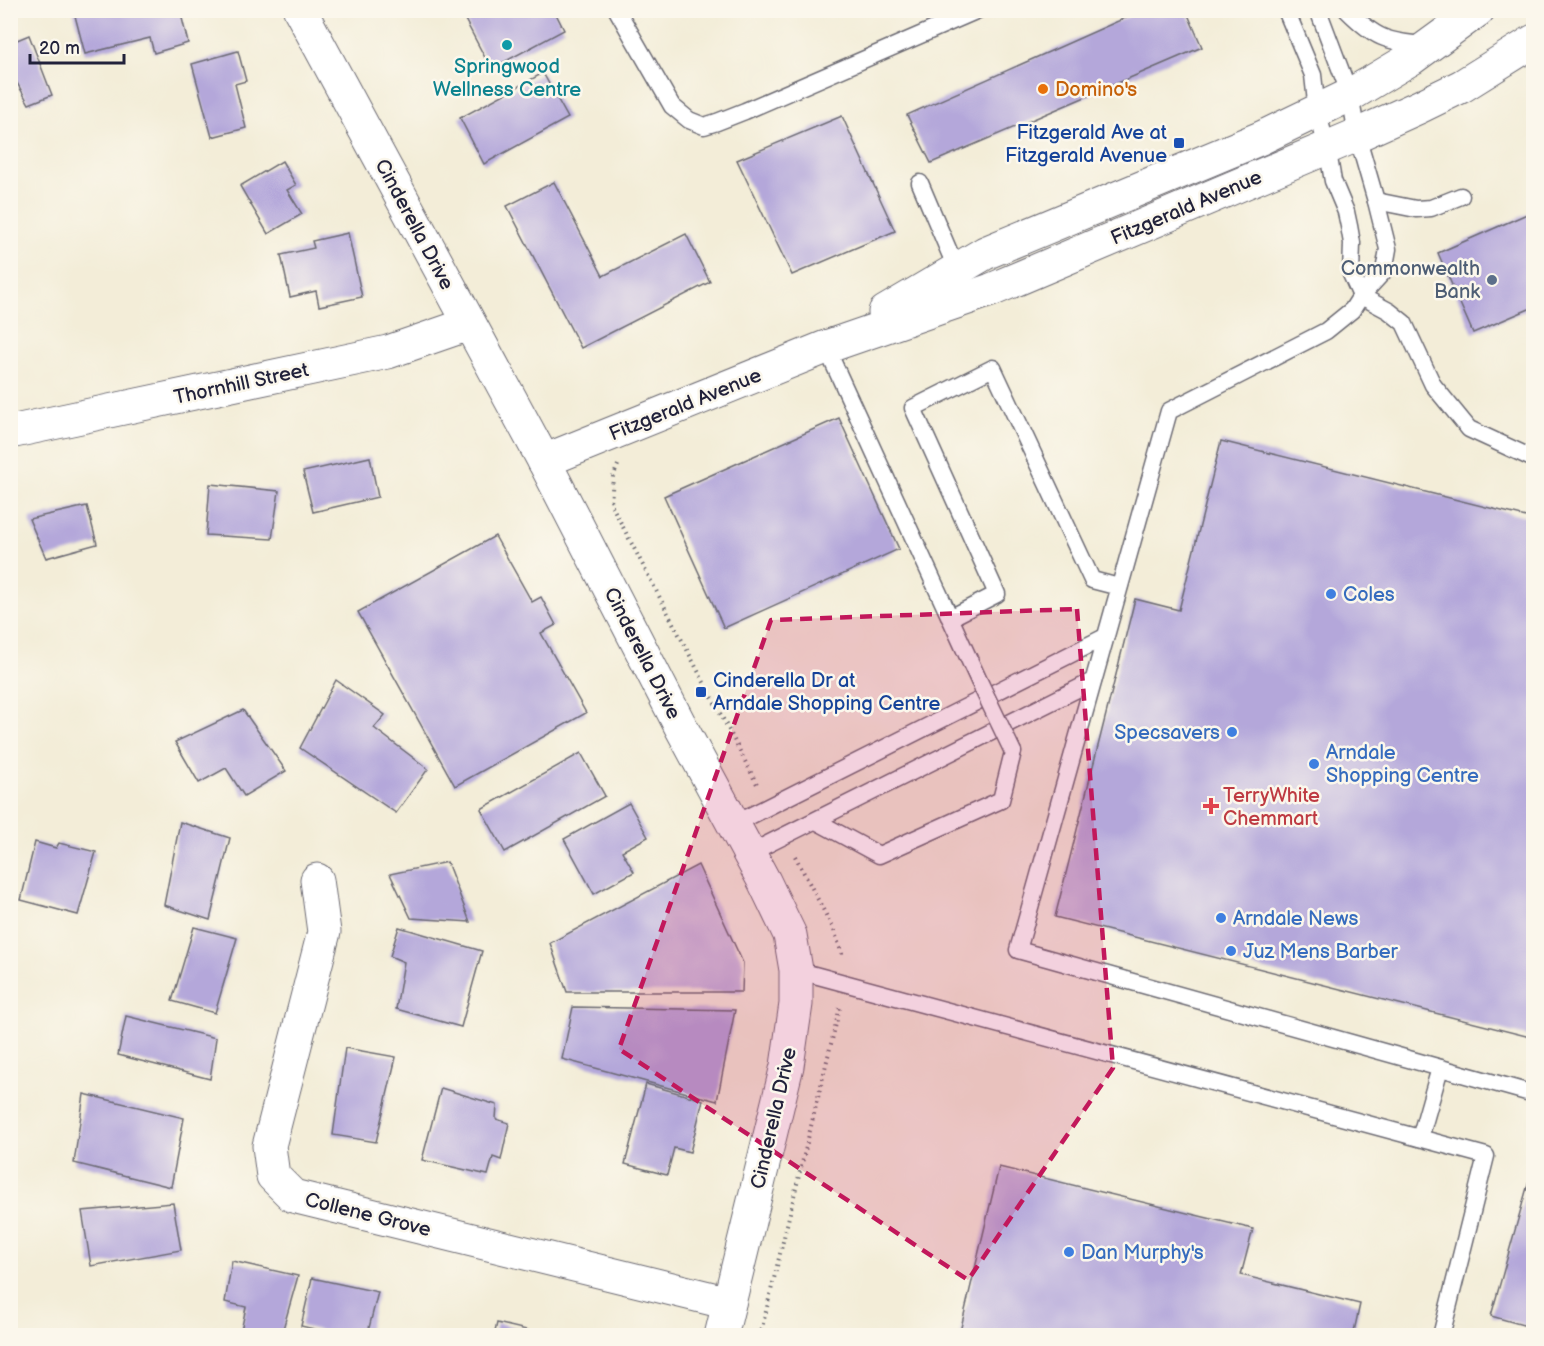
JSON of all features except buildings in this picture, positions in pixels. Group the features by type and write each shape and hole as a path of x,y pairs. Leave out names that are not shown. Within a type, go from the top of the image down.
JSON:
{"street":[{"name":"Cinderella Drive","path":"300,10 544,461 682,729 750,853 790,934 796,970 796,1004 787,1066 721,1335"},
{"name":"Fitzgerald Avenue","path":"544,461 826,347 963,283 985,253 1261,138 1350,95 1431,46 1478,10"},
{"name":"Fitzgerald Avenue","path":"963,283 991,290 1357,135 1462,86 1533,41"},
{"name":"Thornhill Street","path":"10,432 388,352 469,324"},
{"name":"Collene Grove","path":"317,880 324,932 269,1146 273,1176 293,1196 729,1303"}],"lane":[{"path":"617,10 672,106 689,120 704,126 717,123 978,10"},
{"path":"1286,10 1313,75 1317,111 1333,181 1350,226 1351,274 1361,296 1389,311 1404,323 1433,385 1469,429 1533,459"},
{"path":"1318,10 1350,95 1357,135 1388,249 1384,271 1361,296 1352,310 1326,331 1169,411 1018,950 1533,1094"},
{"path":"1347,10 1376,35 1402,43 1431,46"},
{"path":"920,183 963,283"},
{"path":"1376,201 1416,209 1431,208 1461,196"},
{"path":"816,821 879,855 1001,800 1012,752 826,347"},
{"path":"950,618 997,594 913,408 993,368 1092,580 1119,587"},
{"path":"734,824 1106,637"},
{"path":"750,853 1093,681"},
{"path":"796,970 1486,1156 1441,1335"},
{"path":"1420,1137 1440,1068"}],"highlighted area":[{"path":"1077,609 1113,1068 968,1280 619,1049 771,620"}],"place":[{"name":"Springwood Wellness Centre","path":"507,45"},
{"name":"Domino's","path":"1043,89"},
{"name":"Fitzgerald Ave at Fitzgerald Avenue","path":"1179,143"},
{"name":"Commonwealth Bank","path":"1492,280"},
{"name":"Coles","path":"1331,594"},
{"name":"Cinderella Dr at Arndale Shopping Centre","path":"701,692"},
{"name":"Specsavers","path":"1232,732"},
{"name":"Arndale Shopping Centre","path":"1314,764"},
{"name":"TerryWhite Chemmart","path":"1211,806"},
{"name":"Arndale News","path":"1221,918"},
{"name":"Juz Mens Barber","path":"1231,951"},
{"name":"Dan Murphy's","path":"1069,1252"}]}
